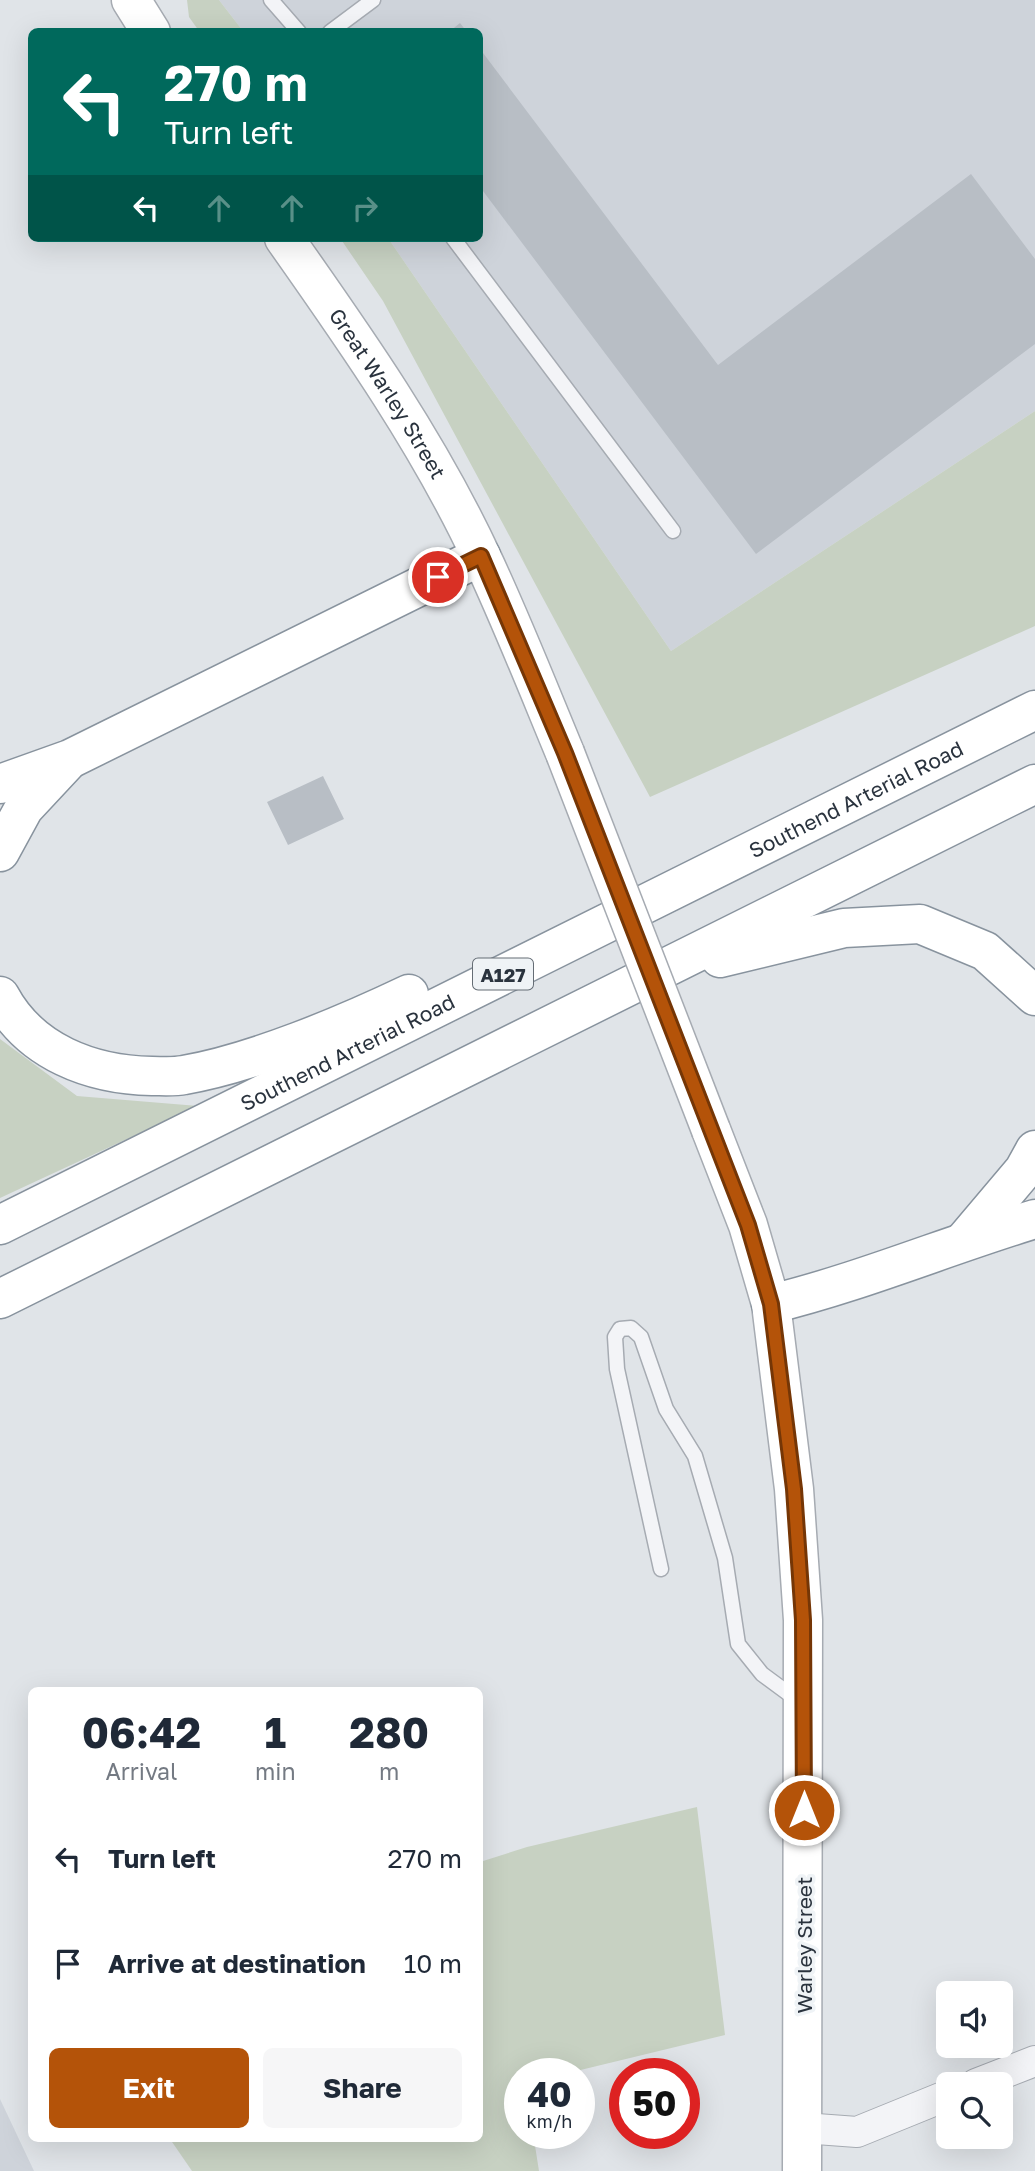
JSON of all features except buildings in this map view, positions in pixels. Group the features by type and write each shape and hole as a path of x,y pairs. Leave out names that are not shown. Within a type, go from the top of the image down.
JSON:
{"main road":[{"path":"131,0 148,28"},
{"name":"Great Warley Street","path":"287,242 372,363 481,556"},
{"path":"0,784 70,759 481,556"},
{"name":"Warley Street","path":"481,556 565,753 748,1225 771,1304 794,1489 803,1620 802,2171"},
{"name":"Southend Arterial Road","path":"0,1225 1035,710"},
{"path":"0,852 24,808 70,759"},
{"path":"0,1299 1035,784"},
{"path":"0,996 9,1012 40,1044 75,1062 117,1075 181,1076 241,1061 384,1006 523,938 822,814"},
{"path":"402,1099 713,960 844,928 920,925 985,951 1035,996"},
{"path":"964,1241 1024,1170 1035,1150"},
{"path":"771,1304 833,1289 964,1241 1035,1219"}],"street":[{"path":"1007,2072 1035,2061"},
{"path":"803,2128 857,2132 936,2100"}],"lane":[{"path":"271,0 296,28"},
{"path":"335,28 373,0"},
{"path":"456,242 673,531"},
{"path":"661,1569 617,1369 615,1338 620,1329 631,1328 641,1337 666,1409 695,1456 724,1558 738,1644 762,1674 804,1705"}],"shaded area":[{"path":"219,0 1035,0 1035,411 671,651 391,242 483,242 483,28 241,28"},
{"path":"0,2099 34,2171 0,2171"}],"green space":[{"path":"187,0 219,0 241,28 197,28 189,17"},
{"path":"343,242 391,242 671,651 1035,411 1035,626 650,797 383,301"},
{"path":"0,1039 77,1096 198,1106 0,1198"},
{"path":"697,1807 725,2035 630,2058 609,2058 609,2063 595,2066 595,2058 504,2058 504,2149 536,2149 539,2171 192,2171 172,2142 483,2142 483,1861 527,1847"}],"route":[{"path":"438,577 481,556 565,753 748,1225 771,1304 794,1489 803,1620 804,1810"}]}
